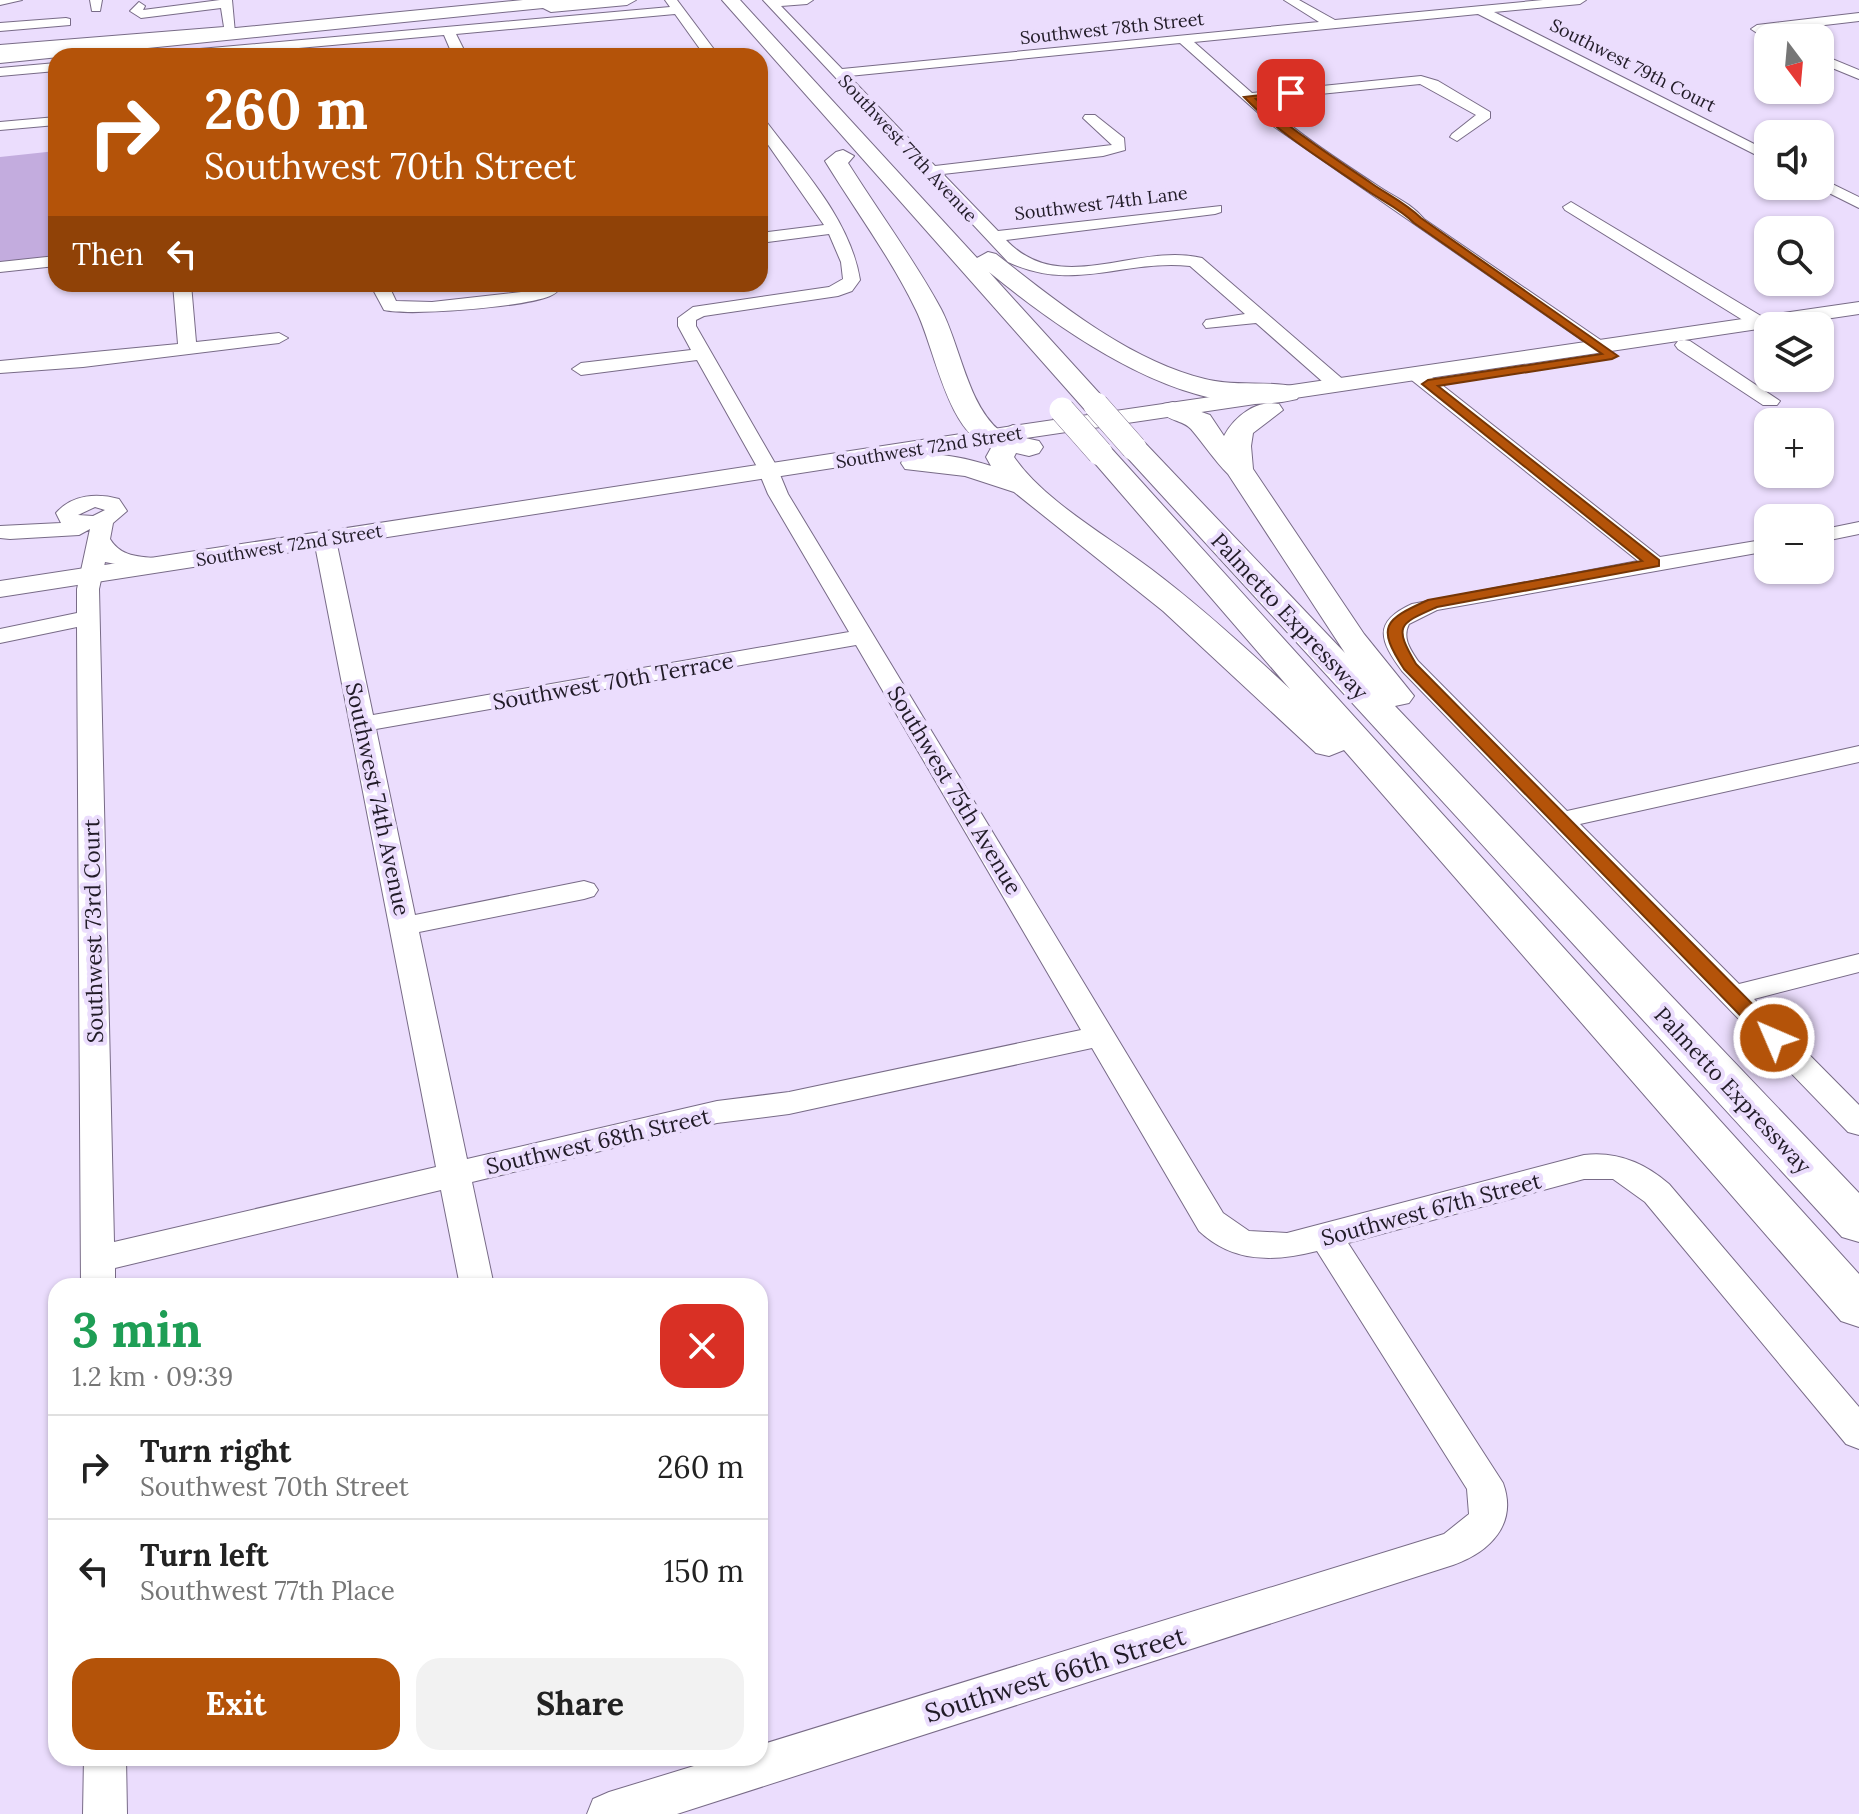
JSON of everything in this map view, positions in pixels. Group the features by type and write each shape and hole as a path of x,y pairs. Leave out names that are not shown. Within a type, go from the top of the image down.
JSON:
{"highway":[{"path":"131,48 576,0"},
{"path":"162,48 627,0"},
{"name":"Palmetto Expressway","path":"723,5 751,48"},
{"name":"Palmetto Expressway","path":"723,5 766,48"},
{"path":"120,48 240,41"},
{"name":"Palmetto Expressway","path":"768,50 869,151 1134,448 1859,1224"},
{"path":"0,60 48,56"},
{"path":"0,60 48,58"},
{"name":"Palmetto Expressway","path":"768,69 813,121"},
{"path":"923,249 838,150 836,161 929,310 966,405 1007,443 1002,463 1022,485 1114,555 1229,650 1348,764 1470,896 1531,935"},
{"path":"869,151 893,166 970,244 1009,276 1107,342 1174,378 1196,395 1190,415 1239,469 1352,640 1462,776 1475,815"},
{"path":"1174,378 1278,402"},
{"name":"Palmetto Expressway","path":"1042,387 1859,1307"},
{"path":"1239,469 1236,435 1247,423 1278,402"},
{"path":"917,456 951,430 966,405"},
{"path":"917,456 1022,485"}],"main road":[{"name":"Southwest 72nd Street","path":"1834,313 1859,308"},
{"path":"1834,322 1859,318"},
{"name":"Southwest 72nd Street","path":"1606,351 1684,345 1754,329"},
{"name":"Southwest 72nd Street","path":"0,589 88,594 158,565 326,546 1754,329"},
{"name":"Southwest 72nd Street","path":"0,603 88,594 326,546"}],"street":[{"path":"0,1 16,0"},
{"path":"175,44 231,30 226,2 141,14 136,11 139,3 183,0"},
{"path":"770,2 807,0"},
{"path":"1290,0 1332,24"},
{"name":"Southwest 78th Street","path":"838,73 1580,0"},
{"name":"Southwest 77th Avenue","path":"770,2 992,237 1021,262 1062,272 1190,260 1202,266 1260,317"},
{"path":"320,48 675,5 706,48"},
{"name":"Southwest 79th Court","path":"1480,10 1754,150"},
{"path":"1800,24 1859,17"},
{"path":"0,27 66,21"},
{"path":"97,24 103,48"},
{"path":"448,31 456,48"},
{"path":"27,35 47,33 51,48"},
{"path":"106,48 144,37 175,44 285,48"},
{"path":"1183,39 1284,128 1375,191 1380,198 1417,220 1606,351"},
{"path":"1834,64 1859,75"},
{"path":"1248,97 1423,80 1485,114 1485,118 1457,137"},
{"path":"931,171 1103,152 1120,147 1118,140 1090,118"},
{"path":"0,126 48,122"},
{"path":"768,134 834,228 768,237"},
{"path":"1834,190 1859,203"},
{"path":"1571,207 1754,321"},
{"name":"Southwest 74th Lane","path":"992,237 1215,209"},
{"name":"Southwest 75th Avenue","path":"834,228 851,271 852,280 846,287 820,294 703,310 691,314 686,320 771,478 863,637 1207,1217 1223,1233 1244,1244"},
{"path":"0,267 48,262"},
{"path":"183,292 187,349"},
{"path":"382,292 386,302 398,308 442,307 526,292"},
{"path":"1212,324 1260,317 1345,391"},
{"path":"0,367 279,338"},
{"path":"1684,345 1770,401"},
{"path":"581,369 703,354"},
{"path":"1422,379 1654,563"},
{"path":"5,528 53,527 103,519 101,542 88,594"},
{"path":"76,521 77,563 88,594"},
{"path":"1834,533 1859,528"},
{"path":"101,542 108,554 115,558 158,565"},
{"name":"Southwest 74th Avenue","path":"326,546 404,926 584,890"},
{"path":"1754,547 1433,604 1405,615 1395,625 1393,634 1397,647 1410,666 1859,1124"},
{"path":"0,636 88,594"},
{"name":"Southwest 73rd Court","path":"88,594 98,1272"},
{"name":"Southwest 70th Terrace","path":"363,724 863,637"},
{"path":"1560,820 1859,754"},
{"path":"404,926 475,1278"},
{"path":"1732,995 1859,963"},
{"name":"Southwest 68th Street","path":"98,1272 455,1175 717,1112 789,1103 1101,1036"},
{"name":"Southwest 67th Street","path":"1244,1244 1280,1247 1584,1167 1617,1167 1639,1177 1657,1193 1859,1433"},
{"name":"Southwest 66th Street","path":"768,1764 1453,1548 1482,1530 1488,1516 1488,1492 1480,1476 1326,1237"},
{"path":"105,1766 105,1814"},
{"name":"Southwest 66th Street","path":"609,1814 761,1766"}],"shaded area":[{"path":"48,152 48,260 0,265 0,157"}],"route":[{"path":"1291,93 1248,97 1284,128 1405,208 1417,220 1612,356 1428,384 1654,563 1433,604 1400,618 1395,625 1393,638 1410,666 1774,1038"}]}
